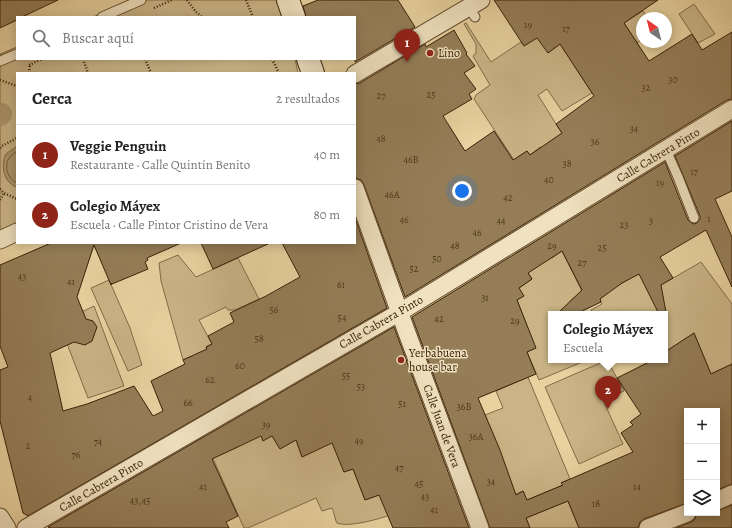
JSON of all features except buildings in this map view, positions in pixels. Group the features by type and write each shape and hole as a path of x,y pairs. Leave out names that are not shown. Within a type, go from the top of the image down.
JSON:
{"street":[{"path":"288,0 294,16"},
{"path":"356,73 475,8"},
{"path":"308,60 313,72"},
{"name":"Calle Cabrera Pinto","path":"26,528 400,312 732,110"},
{"name":"Calle Juan de Vera","path":"356,191 480,528"},
{"path":"0,240 16,232"},
{"path":"720,500 732,494"},
{"path":"648,528 684,514"},
{"path":"0,517 7,528"}],"lane":[{"path":"104,16 141,0"},
{"path":"0,61 16,54"},
{"path":"666,150 694,218"}],"path":[{"path":"187,0 201,16"},
{"path":"246,0 254,16"},
{"path":"83,60 88,72"},
{"path":"145,60 151,72"},
{"path":"272,60 278,72"},
{"path":"29,72 30,64"},
{"path":"0,80 16,86"},
{"path":"1,146 16,138"},
{"path":"0,189 16,199"},
{"path":"0,200 4,193"}],"shaded area":[{"path":"135,0 281,0 285,16 95,16"},
{"path":"694,4 715,34 698,43 679,14"},
{"path":"636,15 636,41 624,23"},
{"path":"466,23 491,62 521,42 524,46 541,35 548,53 560,44 592,93 562,111 547,89 538,95 563,135 542,149 540,147 530,155 527,151 514,160 474,99 476,95 490,85 473,56 476,53 476,44 464,24"},
{"path":"16,47 16,60 295,60 298,72 16,72 16,232 0,240 0,54"},
{"path":"541,239 552,258 562,251 586,299 576,296 570,301 574,311 548,311 548,363 580,363 539,380 527,352 535,348 517,300 519,288 532,279 516,253"},
{"path":"178,255 196,277 238,258 259,299 235,310 228,310 226,307 199,320 212,344 206,347 214,365 189,357 183,360 161,281 159,263"},
{"path":"649,262 661,285 701,262 732,304 732,364 711,374 694,333 668,350 668,311 592,311 602,304 595,290 619,285 631,278"},
{"path":"109,280 130,328 142,365 128,371 91,288"},
{"path":"94,306 124,386 88,398 59,323"},
{"path":"600,363 609,363 624,391 603,400 623,444 579,464 545,387"},
{"path":"528,377 570,479 561,483 563,485 527,500 523,491 514,495 485,415 503,408 496,391"},
{"path":"260,433 263,440 272,436 280,449 296,440 302,457 332,442 344,472 353,469 365,500 379,495 396,513 366,522 342,524 337,523 332,508 322,511 316,498 248,528 244,528 211,454 218,451 220,455 238,447 237,443"},
{"path":"568,501 579,528 530,528 526,518"}],"water":[{"path":"16,147 16,186 9,182 4,174 3,164 6,154"}],"place":[{"name":"Lino","path":"430,53"},
{"name":"Veggie Penguin","path":"407,62"},
{"name":"Yerbabuena house bar","path":"401,360"},
{"name":"Colegio Máyex","path":"608,409"}]}
